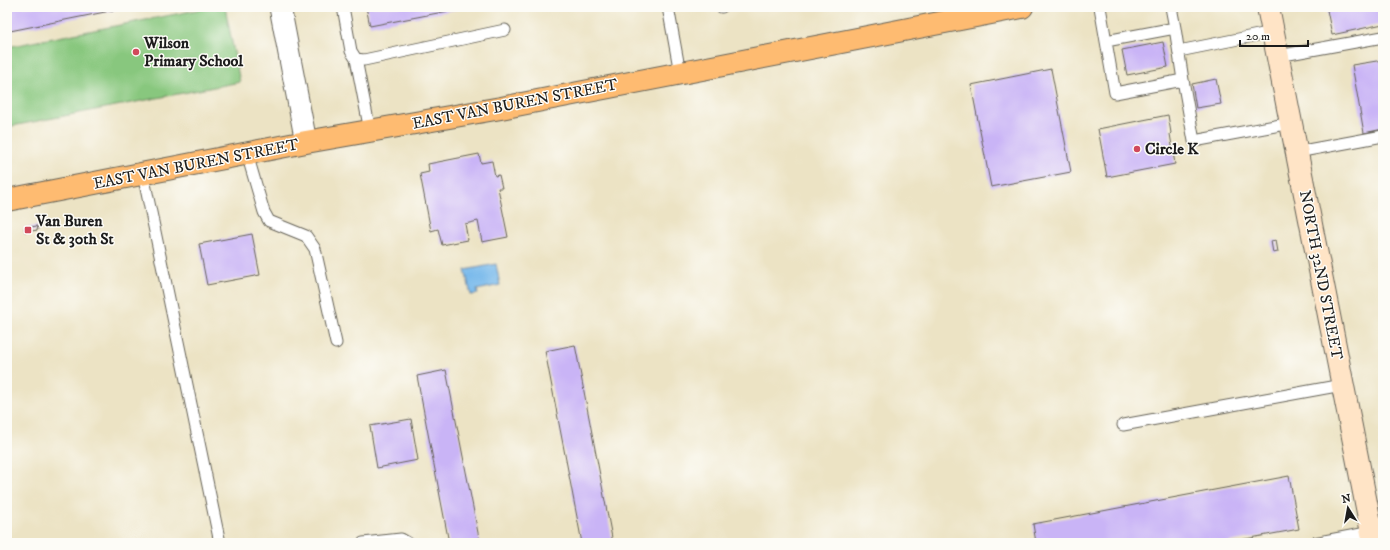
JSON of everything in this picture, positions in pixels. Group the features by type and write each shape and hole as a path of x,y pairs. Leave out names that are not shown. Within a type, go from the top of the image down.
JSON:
{"main road":[{"name":"EAST VAN BUREN STREET","path":"7,200 1022,7"},
{"name":"NORTH 32ND STREET","path":"1268,7 1373,537"}],"street":[{"path":"280,7 306,142"}],"lane":[{"path":"343,7 351,51 356,59 370,131"},
{"path":"668,7 680,73"},
{"path":"1100,7 1115,93 1183,80"},
{"path":"1171,7 1194,141 1291,123"},
{"path":"1106,41 1175,28"},
{"path":"356,59 364,60 504,30"},
{"path":"1179,51 1273,32"},
{"path":"1278,56 1383,37"},
{"path":"1297,152 1383,136"},
{"path":"247,154 264,212 269,221 306,236 315,249 336,343"},
{"path":"143,174 220,543"},
{"path":"1123,425 1342,385"},
{"path":"1314,543 1373,537"},
{"path":"363,543 401,539 408,543"}],"green space":[{"path":"212,7 225,7 240,82 7,127 7,47"}],"water":[{"path":"496,264 500,285 477,290 478,294 471,295 465,270"}],"building":[{"path":"7,7 125,8 10,31 9,26 7,26"},
{"path":"366,7 464,7 464,8 370,26"},
{"path":"1339,7 1383,7 1383,24 1332,35 1327,10"},
{"path":"1163,42 1168,67 1127,75 1122,50"},
{"path":"1383,60 1383,129 1364,133 1352,65"},
{"path":"1051,69 1071,172 991,187 971,85"},
{"path":"1216,79 1221,104 1196,108 1192,84"},
{"name":"Circle K","path":"1168,115 1175,164 1107,177 1098,129"},
{"path":"479,154 481,163 492,161 495,176 499,175 502,188 498,188 508,237 482,242 478,221 465,224 468,240 442,245 438,229 431,231 420,174 429,172 428,164"},
{"path":"37,226 38,230 25,232 24,228"},
{"path":"252,234 260,275 207,285 199,244"},
{"path":"1276,240 1278,252 1273,253 1271,241"},
{"path":"575,345 613,543 582,543 545,351"},
{"path":"446,370 480,543 449,543 417,376"},
{"path":"411,419 418,460 377,468 370,426"},
{"path":"1289,476 1299,529 1224,543 1036,543 1033,524"}],"place":[{"name":"Wilson Primary School","path":"136,52"},
{"name":"Circle K","path":"1137,149"},
{"name":"Van Buren St & 30th St","path":"28,230"}]}
